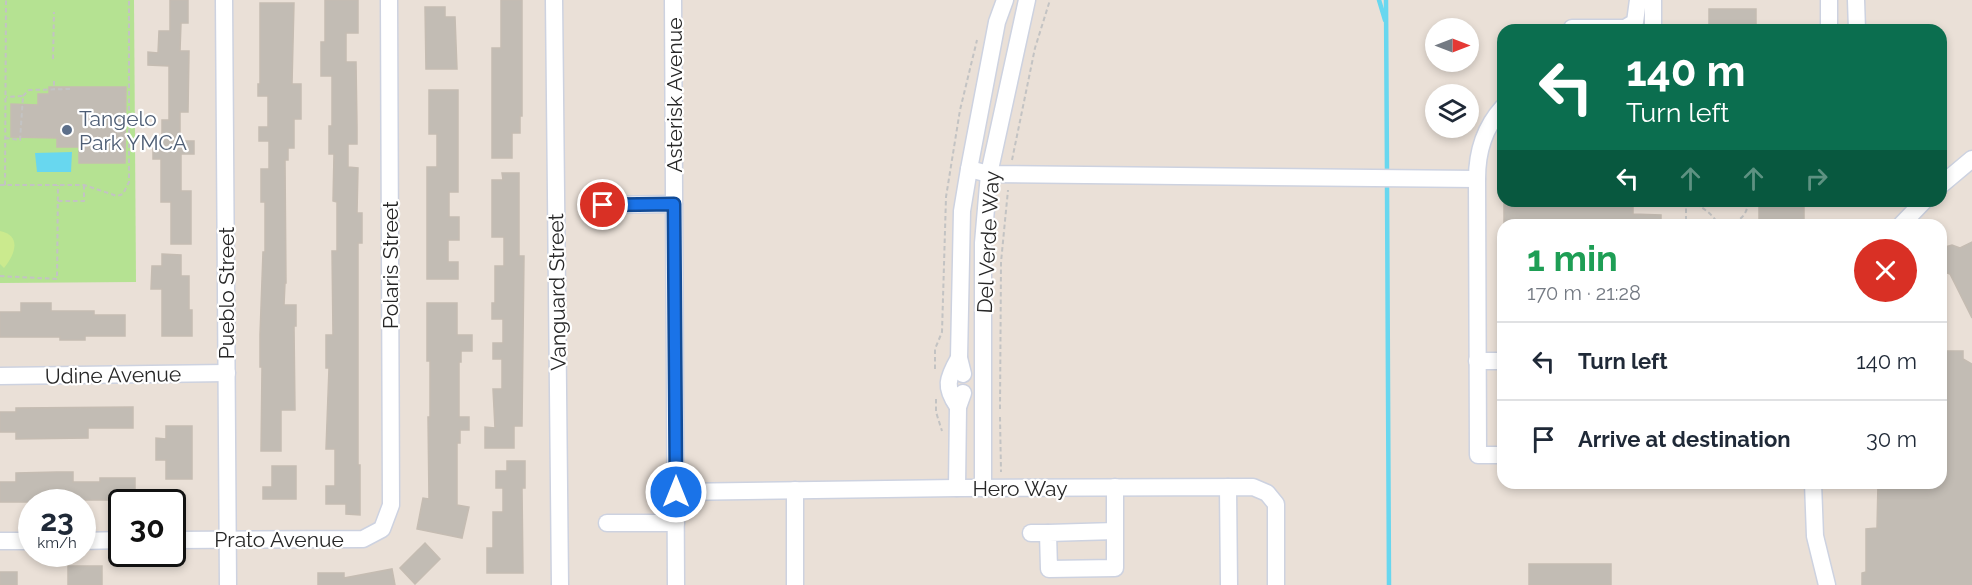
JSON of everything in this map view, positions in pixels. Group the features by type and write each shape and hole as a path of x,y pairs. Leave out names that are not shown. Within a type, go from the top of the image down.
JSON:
{"street":[{"name":"Pueblo Street","path":"224,0 228,585"},
{"name":"Polaris Street","path":"382,528 391,506 389,0"},
{"name":"Vanguard Street","path":"554,0 560,585"},
{"name":"Asterisk Avenue","path":"673,0 676,585"},
{"name":"Del Verde Way","path":"957,488 960,400 949,393 949,375 961,366 962,211 998,22 1005,0"},
{"name":"Del Verde Way","path":"983,488 983,243 989,174 1027,0"},
{"path":"1632,24 1635,22 1638,0"},
{"path":"1653,0 1653,24"},
{"path":"1829,0 1829,24"},
{"path":"1856,0 1857,24"},
{"path":"1497,114 1480,144 1477,162 1478,455 1497,455"},
{"path":"1947,180 1972,159"},
{"path":"969,169 989,174 1477,179"},
{"path":"603,205 674,204"},
{"path":"1907,219 1918,207"},
{"path":"961,366 983,358"},
{"path":"1477,361 1497,361"},
{"name":"Udine Avenue","path":"0,376 227,373"},
{"path":"1048,533 1049,569 1115,568 1114,487"},
{"path":"1228,487 1229,585"},
{"name":"Hero Way","path":"676,492 1253,487 1267,493 1276,504 1276,585"},
{"path":"1813,489 1815,536 1827,585"},
{"path":"795,490 795,585"},
{"path":"607,523 676,523"},
{"name":"Prato Avenue","path":"186,540 363,539 382,528"},
{"path":"1031,533 1115,531"},
{"path":"0,541 18,541"}],"path":[{"path":"5,185 6,0"},
{"path":"0,185 84,185 117,196 123,194 129,182 129,0"},
{"path":"1001,488 1001,262 1009,174 1035,48 1050,0"},
{"path":"53,59 54,12"},
{"path":"0,19 6,19"},
{"path":"54,81 54,89"},
{"path":"5,138 20,140 23,96 29,90 70,89"},
{"path":"5,97 23,96"},
{"path":"0,276 57,279 58,185"},
{"path":"58,201 84,201 84,185"},
{"path":"1702,207 1716,219"}],"green space":[{"path":"0,0 134,0 136,282 0,283"},
{"path":"0,231 12,237 14,242 11,258 4,268 0,264"}],"water":[{"path":"72,152 71,172 37,172 35,153"}],"building":[{"path":"170,0 188,0 188,23 181,23 180,51 189,51 188,112 180,112 180,141 194,141 194,154 181,154 181,191 191,191 191,244 171,244 171,202 161,202 161,159 153,159 153,140 162,140 162,120 169,120 169,66 148,65 148,52 158,53 159,31 170,31"},
{"path":"325,0 358,0 358,33 346,33 346,62 356,62 357,144 348,144 348,167 358,168 357,213 362,213 362,243 358,243 360,515 346,514 346,504 326,504 326,486 335,486 335,449 326,449 329,368 326,368 326,335 333,335 332,251 337,251 337,202 333,201 334,154 329,154 329,126 332,126 332,76 321,76 321,42 325,42"},
{"path":"501,0 522,0 522,116 520,116 520,133 512,133 512,158 492,158 492,48 501,48"},
{"path":"260,3 294,3 292,84 301,84 301,119 294,119 294,148 288,148 288,160 285,160 286,283 284,305 296,305 295,410 281,410 281,451 261,451 260,335 263,252 265,252 265,202 261,202 261,169 269,169 269,141 259,141 259,127 268,127 268,96 258,96"},
{"path":"425,7 445,7 445,17 455,17 457,69 426,69"},
{"path":"1709,9 1756,9 1756,24 1709,24"},
{"path":"49,87 126,87 125,163 79,163 79,147 57,147 57,138 11,137 11,104 38,105 38,94 49,94"},
{"path":"429,90 458,90 458,192 449,192 449,217 459,217 459,240 448,240 448,262 458,262 458,279 427,279 427,167 437,167 437,134 429,134"},
{"path":"502,173 519,173 519,256 524,256 522,426 514,426 514,448 485,448 485,427 495,428 493,389 502,389 502,359 493,359 493,343 503,343 503,319 492,319 492,303 495,303 495,266 504,266 504,237 492,237 492,180 503,180"},
{"path":"1504,207 1633,207 1633,214 1661,215 1661,219 1504,219"},
{"path":"1759,207 1804,207 1804,219 1759,219"},
{"path":"1972,242 1972,318 1950,274 1947,273 1947,246 1952,245 1960,248"},
{"path":"162,254 181,255 181,276 189,276 192,336 162,336 162,289 151,289 152,266 162,266"},
{"path":"21,303 51,303 51,311 94,311 94,315 125,315 125,336 85,336 85,340 60,340 60,337 0,337 0,312 21,312"},
{"path":"427,303 457,303 457,335 472,335 472,351 461,351 461,362 459,362 459,417 469,417 469,430 460,430 460,443 457,443 457,505 469,507 462,538 417,529 423,498 429,499 430,361 427,361"},
{"path":"1947,351 1963,351 1963,359 1972,364 1972,585 1862,585 1862,573 1866,572 1866,529 1877,528 1878,489 1947,489"},
{"path":"133,407 133,428 88,428 88,438 16,439 16,432 0,432 0,412 16,412 16,408"},
{"path":"166,426 192,426 192,479 166,479 166,460 156,460 156,438 166,439"},
{"path":"507,461 525,461 525,488 522,488 523,573 487,573 487,548 493,548 493,512 503,512 503,488 496,488 496,471 507,471"},
{"path":"272,466 296,466 296,499 263,499 263,487 272,487"},
{"path":"73,472 73,482 100,482 100,478 135,478 135,489 108,489 108,500 96,500 96,489 18,489 18,502 0,502 0,482 16,482 16,473"},
{"path":"425,543 440,559 415,584 400,568"},
{"path":"1529,564 1611,564 1611,585 1529,585"},
{"path":"102,566 102,585 68,585 68,567"},
{"path":"392,569 395,585 318,585 318,573 344,573 344,578"},
{"path":"0,572 17,572 17,585 0,585"}],"waterway":[{"path":"1379,0 1385,20"},
{"path":"1386,0 1387,174"},
{"path":"1387,183 1389,585"}],"place":[{"name":"Tangelo Park YMCA","path":"67,130"}],"route":[{"path":"603,205 674,204 676,492"}]}
